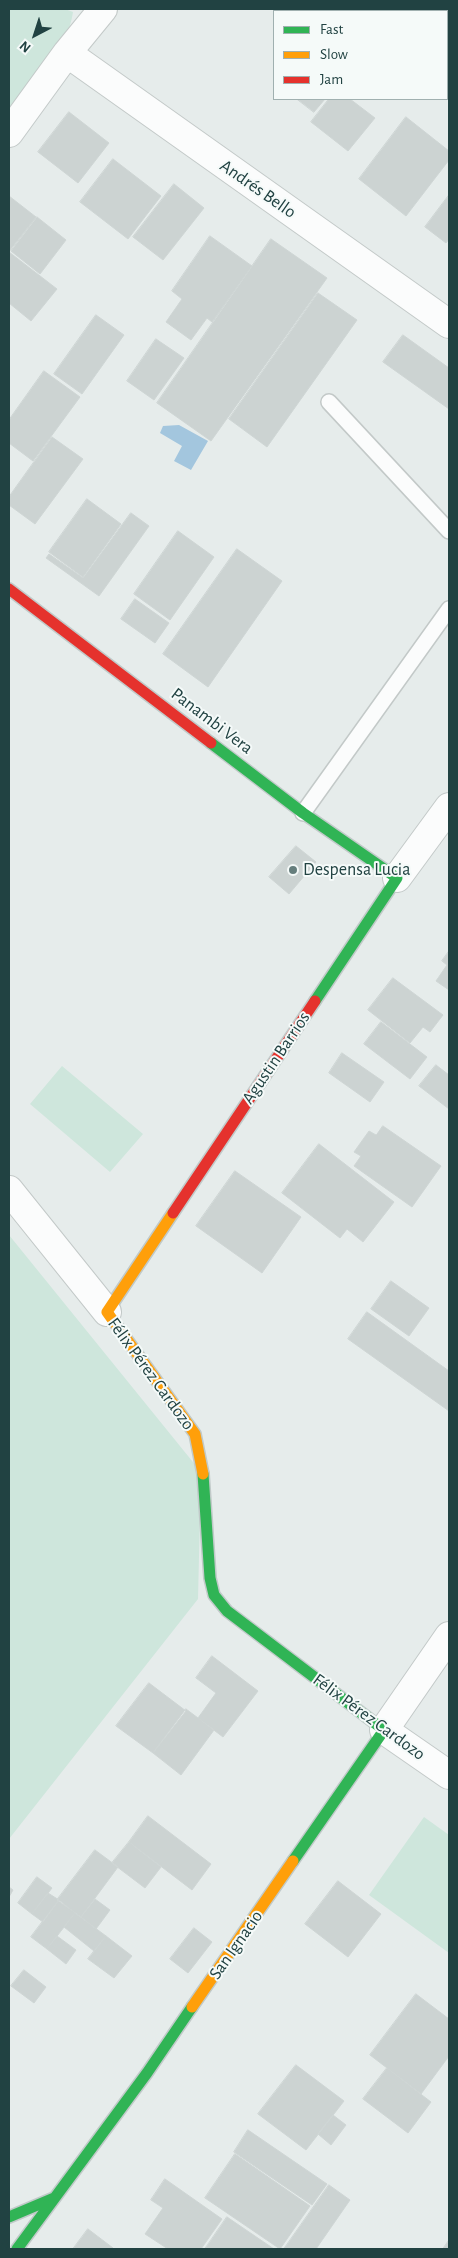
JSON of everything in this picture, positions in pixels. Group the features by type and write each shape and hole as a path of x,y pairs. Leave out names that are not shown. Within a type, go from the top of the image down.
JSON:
{"street":[{"path":"9,133 67,53 103,9"},
{"name":"Andrés Bello","path":"67,53 449,324"},
{"name":"Panambi Vera","path":"9,589 303,813 397,878"},
{"name":"Agustin Barrios","path":"107,1312 397,878 449,807"},
{"name":"Félix Pérez Cardozo","path":"9,1190 107,1312 195,1434 203,1470 206,1544 210,1578 214,1595 226,1611 384,1730 449,1775"},
{"name":"San Ignacio","path":"23,2247 54,2198 153,2065 449,1636"},
{"path":"9,2218 54,2198"}],"lane":[{"path":"329,402 449,530"},
{"path":"303,813 449,609"}],"green space":[{"path":"9,9 65,9 73,12 70,26 56,54 38,81 9,117"},
{"path":"62,1066 143,1134 110,1172 30,1104"},
{"path":"9,1235 201,1472 198,1599 9,1839"},
{"path":"424,1817 449,1835 449,1953 369,1895"}],"water":[{"path":"179,425 208,441 191,470 174,461 182,446 160,433 163,426"}],"building":[{"path":"357,9 400,9 399,10"},
{"path":"449,55 448,92 448,56"},
{"path":"298,100 324,100 314,112"},
{"path":"328,100 351,100 375,118 348,151 311,122"},
{"path":"69,112 109,143 78,183 38,152"},
{"path":"406,117 449,151 449,160 406,216 359,179"},
{"path":"113,159 161,196 128,239 80,202"},
{"path":"174,184 204,208 163,260 133,237"},
{"path":"449,195 449,239 446,243 425,227"},
{"path":"9,196 36,217 10,250 9,249"},
{"path":"37,217 66,240 40,274 11,251"},
{"path":"210,236 252,266 212,322 207,318 191,340 166,322 182,299 172,291"},
{"path":"271,239 327,278 211,441 157,403"},
{"path":"9,252 57,289 31,321 9,303"},
{"path":"318,293 357,320 267,447 229,419"},
{"path":"96,315 124,335 82,394 54,374"},
{"path":"403,335 449,368 449,409 383,362"},
{"path":"156,339 184,358 154,400 127,381"},
{"path":"44,371 80,397 33,461 9,443 9,420"},
{"path":"52,437 83,459 35,524 9,505 9,497"},
{"path":"87,499 121,524 83,577 49,552"},
{"path":"131,513 149,526 99,596 46,558 49,554 83,578"},
{"path":"178,531 214,557 170,620 134,594"},
{"path":"237,549 282,581 208,687 163,654"},
{"path":"135,599 169,623 155,643 121,619"},
{"name":"Despensa Lucia","path":"296,846 316,862 289,894 269,877"},
{"path":"449,951 449,990 436,981 447,965 442,961"},
{"path":"393,978 443,1015 430,1032 423,1027 410,1043 368,1010"},
{"path":"381,1022 427,1057 410,1079 364,1044"},
{"path":"342,1053 384,1082 370,1102 329,1073"},
{"path":"436,1065 449,1075 449,1109 419,1086"},
{"path":"383,1126 441,1166 412,1207 354,1166 361,1156 354,1152 369,1131 376,1135"},
{"path":"319,1144 394,1202 363,1242 347,1229 340,1238 282,1193"},
{"path":"235,1171 301,1217 262,1273 196,1226"},
{"path":"391,1281 429,1308 409,1336 371,1309"},
{"path":"367,1312 449,1371 449,1411 348,1339"},
{"path":"212,1656 258,1691 223,1737 198,1718 216,1693 196,1678"},
{"path":"149,1683 186,1711 153,1753 116,1726"},
{"path":"186,1709 214,1730 181,1775 153,1753"},
{"path":"148,1816 211,1864 192,1890 129,1842"},
{"path":"129,1842 161,1867 145,1888 112,1863"},
{"path":"95,1850 118,1867 81,1917 57,1900"},
{"path":"37,1877 52,1888 32,1914 18,1903"},
{"path":"338,1881 381,1914 348,1957 305,1924"},
{"path":"9,1887 13,1890 9,1897"},
{"path":"48,1893 59,1900 43,1922 32,1914"},
{"path":"95,1899 110,1910 96,1929 81,1917"},
{"path":"59,1900 75,1913 47,1949 31,1937"},
{"path":"75,1913 106,1936 94,1951 64,1927"},
{"path":"194,1928 212,1942 188,1973 170,1959"},
{"path":"57,1936 76,1950 66,1964 47,1949"},
{"path":"106,1936 132,1956 114,1978 88,1959"},
{"path":"24,1970 46,1987 34,2003 11,1986"},
{"path":"416,1994 449,2019 449,2056 421,2094 370,2055"},
{"path":"296,2065 344,2101 306,2150 258,2114"},
{"path":"387,2068 431,2102 408,2133 363,2099"},
{"path":"333,2115 346,2125 331,2145 318,2134"},
{"path":"248,2130 327,2184 312,2205 234,2152"},
{"path":"235,2154 310,2206 280,2249 205,2198"},
{"path":"165,2179 222,2219 201,2249 168,2249 145,2234 163,2208 151,2200"},
{"path":"329,2185 350,2200 316,2249 284,2249"},
{"path":"227,2217 274,2249 205,2249"},
{"path":"88,2229 113,2248 73,2249"},
{"path":"449,2240 449,2249 443,2249"}],"traffic: fast":[{"path":"211,743 303,813 397,878 315,1001"},
{"path":"203,1474 210,1578 214,1595 227,1611 384,1730 293,1861"},
{"path":"17,2249 147,2073 192,2007"},
{"path":"9,2217 54,2198"}],"traffic: slow":[{"path":"173,1213 107,1312 195,1434 203,1474"},
{"path":"192,2007 293,1861"}],"traffic: jam":[{"path":"9,589 211,743"},
{"path":"173,1213 315,1001"}],"place":[{"name":"Despensa Lucia","path":"293,870"}]}
